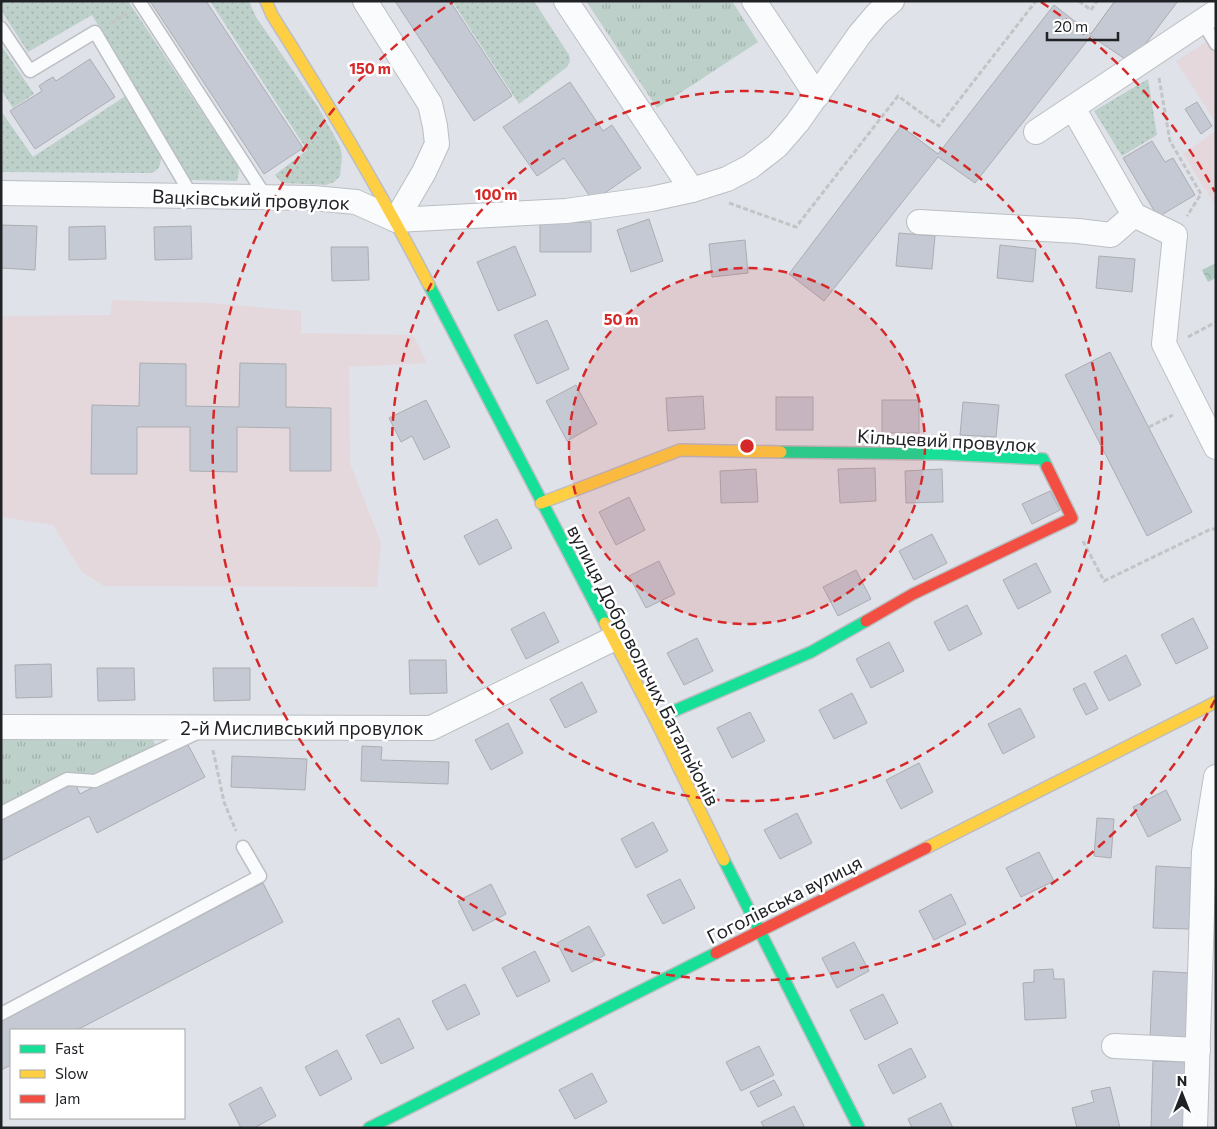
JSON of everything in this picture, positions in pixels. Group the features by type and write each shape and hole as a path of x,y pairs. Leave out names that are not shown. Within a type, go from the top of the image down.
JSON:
{"street":[{"name":"вулиця Добровольчих Батальйонів","path":"266,1 272,15 336,116 396,220 541,503 655,719 759,932 858,1128"},
{"path":"364,1 430,104 435,126 437,144 424,172 396,220"},
{"path":"566,1 692,190"},
{"path":"754,1 817,96"},
{"name":"Вацківський провулок","path":"1,193 313,198 356,202 396,220 566,211 624,204 692,190 727,179 750,167 777,146 817,96 880,5"},
{"path":"1036,132 1209,17"},
{"path":"1073,108 1134,215 1175,235 1164,344 1216,447"},
{"path":"919,222 1078,231 1111,235 1134,215"},
{"name":"Кільцевий провулок","path":"541,503 680,450 941,454 1043,459 1072,518"},
{"path":"655,719 811,652 913,594 1072,518"},
{"name":"2-й Мисливський провулок","path":"1,727 431,728 613,639"},
{"name":"Гоголівська вулиця","path":"369,1128 1216,702"},
{"path":"1195,1128 1204,852 1216,777"},
{"path":"1114,1046 1198,1050"}],"lane":[{"path":"141,3 266,197"},
{"path":"1209,17 1216,44"},
{"path":"1,28 30,71 95,32 192,196"},
{"path":"1,813 67,779 95,781 208,728"},
{"path":"1,1014 260,876 243,847"}],"path":[{"path":"727,202 796,227 898,96 939,126 1036,1"},
{"path":"1079,1 1091,10 1097,1"},
{"path":"95,32 141,3"},
{"path":"1154,53 1170,142 1201,194 1175,235"},
{"path":"1072,518 1104,581 1211,529 1216,529"},
{"path":"208,728 224,802 243,847"}],"shaded area":[{"path":"1216,36 1216,123 1176,61"},
{"path":"1216,131 1216,206 1183,154"},
{"path":"112,300 210,303 301,311 301,333 413,335 427,363 349,367 350,463 381,543 377,587 104,586 82,572 53,525 1,517 1,316 111,315"}],"green space":[{"path":"1,1 128,1 237,165 239,172 237,181 190,180 92,15 28,52 1,10"},
{"path":"210,1 249,1 256,17 318,107 340,146 342,156 340,176 334,182 326,185 282,183 275,175 307,150"},
{"path":"452,1 534,1 569,55 570,61 567,67 519,104"},
{"path":"586,1 732,1 758,42 657,108"},
{"path":"1,45 34,94 13,108 1,90"},
{"path":"1148,79 1157,135 1122,156 1094,111"},
{"path":"127,95 161,158 160,166 156,171 151,173 1,172 1,111 33,157"},
{"path":"1216,263 1216,278 1208,282 1202,270"},
{"path":"1,736 152,736 156,747 92,774 65,772 1,805"}],"building":[{"path":"150,1 206,1 303,148 264,174"},
{"path":"395,1 450,1 512,96 474,121"},
{"path":"1115,1 1177,1 1131,63 1091,34"},
{"path":"1115,1 1178,1 1131,63 1091,36 975,183 938,157 824,301 789,274 901,126 938,154 1054,5 1091,34"},
{"path":"90,59 115,97 35,149 10,111 42,91 39,86 46,81 53,77 56,81"},
{"path":"570,82 603,131 612,125 641,168 593,201 564,158 537,176 503,127"},
{"path":"1197,102 1212,126 1201,134 1185,109"},
{"path":"1152,141 1165,162 1173,158 1195,195 1158,217 1123,158"},
{"path":"649,219 663,261 631,272 617,230"},
{"path":"591,222 591,252 540,252 540,223"},
{"path":"1,225 37,226 35,270 1,268"},
{"path":"105,226 106,259 69,260 69,227"},
{"path":"191,226 192,259 155,260 154,227"},
{"path":"899,233 935,236 932,269 896,266"},
{"path":"745,240 748,273 712,277 709,244"},
{"path":"1000,245 1036,249 1033,282 997,278"},
{"path":"515,246 536,295 498,311 477,262"},
{"path":"331,247 368,247 369,280 332,281"},
{"path":"1099,256 1135,259 1132,292 1096,288"},
{"path":"547,320 569,369 537,384 514,335"},
{"path":"1110,352 1192,512 1147,536 1065,375"},
{"path":"140,363 186,364 186,406 239,407 240,363 286,364 286,407 331,408 331,471 290,471 290,428 237,427 237,472 190,471 190,427 137,427 137,474 91,474 92,405 139,406"},
{"path":"576,385 597,424 567,441 546,401"},
{"path":"703,396 705,429 668,431 666,398"},
{"path":"776,397 813,397 813,430 776,430"},
{"path":"426,400 450,447 424,460 412,436 401,442 389,418"},
{"path":"882,400 919,400 919,433 882,433"},
{"path":"963,402 999,405 996,437 960,435"},
{"path":"875,468 876,501 840,503 838,469"},
{"path":"756,469 758,502 721,503 720,471"},
{"path":"942,469 943,502 906,503 905,471"},
{"path":"1050,491 1060,510 1032,524 1022,504"},
{"path":"629,497 645,530 616,545 599,512"},
{"path":"497,519 512,548 479,565 464,536"},
{"path":"932,534 947,563 914,580 899,551"},
{"path":"659,561 675,594 646,608 629,576"},
{"path":"1036,563 1051,592 1018,609 1003,580"},
{"path":"856,570 871,599 838,616 823,587"},
{"path":"967,605 982,634 949,651 934,622"},
{"path":"544,612 559,642 526,659 511,629"},
{"path":"1193,618 1208,648 1176,664 1161,635"},
{"path":"697,638 713,671 684,685 667,653"},
{"path":"889,642 904,671 871,688 856,659"},
{"path":"1126,655 1141,685 1109,701 1094,672"},
{"path":"409,660 446,660 447,693 410,694"},
{"path":"51,664 52,697 16,698 15,665"},
{"path":"97,668 134,668 135,700 98,701"},
{"path":"213,668 250,668 250,700 214,701"},
{"path":"582,682 597,712 565,728 550,699"},
{"path":"1085,683 1098,709 1086,715 1073,689"},
{"path":"852,693 867,723 834,739 819,710"},
{"path":"1020,708 1035,737 1003,754 988,724"},
{"path":"750,712 765,741 732,758 717,728"},
{"path":"508,723 523,753 491,770 475,740"},
{"path":"185,739 205,777 97,833 89,816 1,861 1,816 73,779 80,794"},
{"path":"362,746 382,747 381,760 449,762 448,784 361,781"},
{"path":"232,756 307,759 305,790 231,787"},
{"path":"919,763 933,792 901,809 886,780"},
{"path":"1166,790 1181,820 1148,837 1133,807"},
{"path":"797,813 812,843 780,859 764,830"},
{"path":"1097,818 1114,819 1111,858 1094,856"},
{"path":"653,822 668,851 636,868 621,839"},
{"path":"1039,852 1054,881 1021,897 1006,868"},
{"path":"1156,866 1192,868 1189,929 1153,928"},
{"path":"680,879 695,908 663,924 647,895"},
{"path":"263,883 283,922 79,1029 10,1029 10,1066 1,1070 1,1020"},
{"path":"491,884 506,914 473,931 458,901"},
{"path":"951,894 966,924 934,940 919,911"},
{"path":"589,926 605,955 572,972 557,943"},
{"path":"854,942 869,971 837,988 822,958"},
{"path":"535,951 550,981 517,997 502,968"},
{"path":"1053,969 1054,979 1064,979 1066,1018 1025,1020 1023,983 1034,982 1034,970"},
{"path":"1153,971 1190,973 1187,1040 1150,1038"},
{"path":"465,984 480,1014 447,1030 432,1001"},
{"path":"883,994 898,1023 865,1040 850,1010"},
{"path":"399,1018 414,1048 381,1064 366,1035"},
{"path":"759,1046 774,1075 741,1091 726,1062"},
{"path":"911,1048 926,1077 893,1094 878,1065"},
{"path":"337,1050 352,1079 320,1096 305,1067"},
{"path":"1153,1061 1190,1062 1188,1128 1151,1128"},
{"path":"592,1073 607,1102 575,1119 559,1090"},
{"path":"774,1080 782,1095 758,1107 750,1092"},
{"path":"261,1087 276,1116 254,1128 241,1128 229,1104"},
{"path":"1110,1087 1120,1128 1077,1128 1072,1108 1094,1102 1091,1091"},
{"path":"941,1103 953,1128 912,1128 908,1119"},
{"path":"794,1106 805,1128 764,1128 761,1122"}],"traffic: fast":[{"path":"429,285 605,623"},
{"path":"781,452 941,454 1043,459 1047,467"},
{"path":"655,719 811,652 866,621"},
{"path":"724,860 859,1128"},
{"path":"369,1128 716,953"}],"traffic: slow":[{"path":"266,1 272,15 373,182 429,285"},
{"path":"541,503 680,450 781,452"},
{"path":"605,623 655,719 724,860"},
{"path":"926,848 1216,702"}],"traffic: jam":[{"path":"866,621 913,594 1072,518 1047,467"},
{"path":"716,953 926,848"}]}
